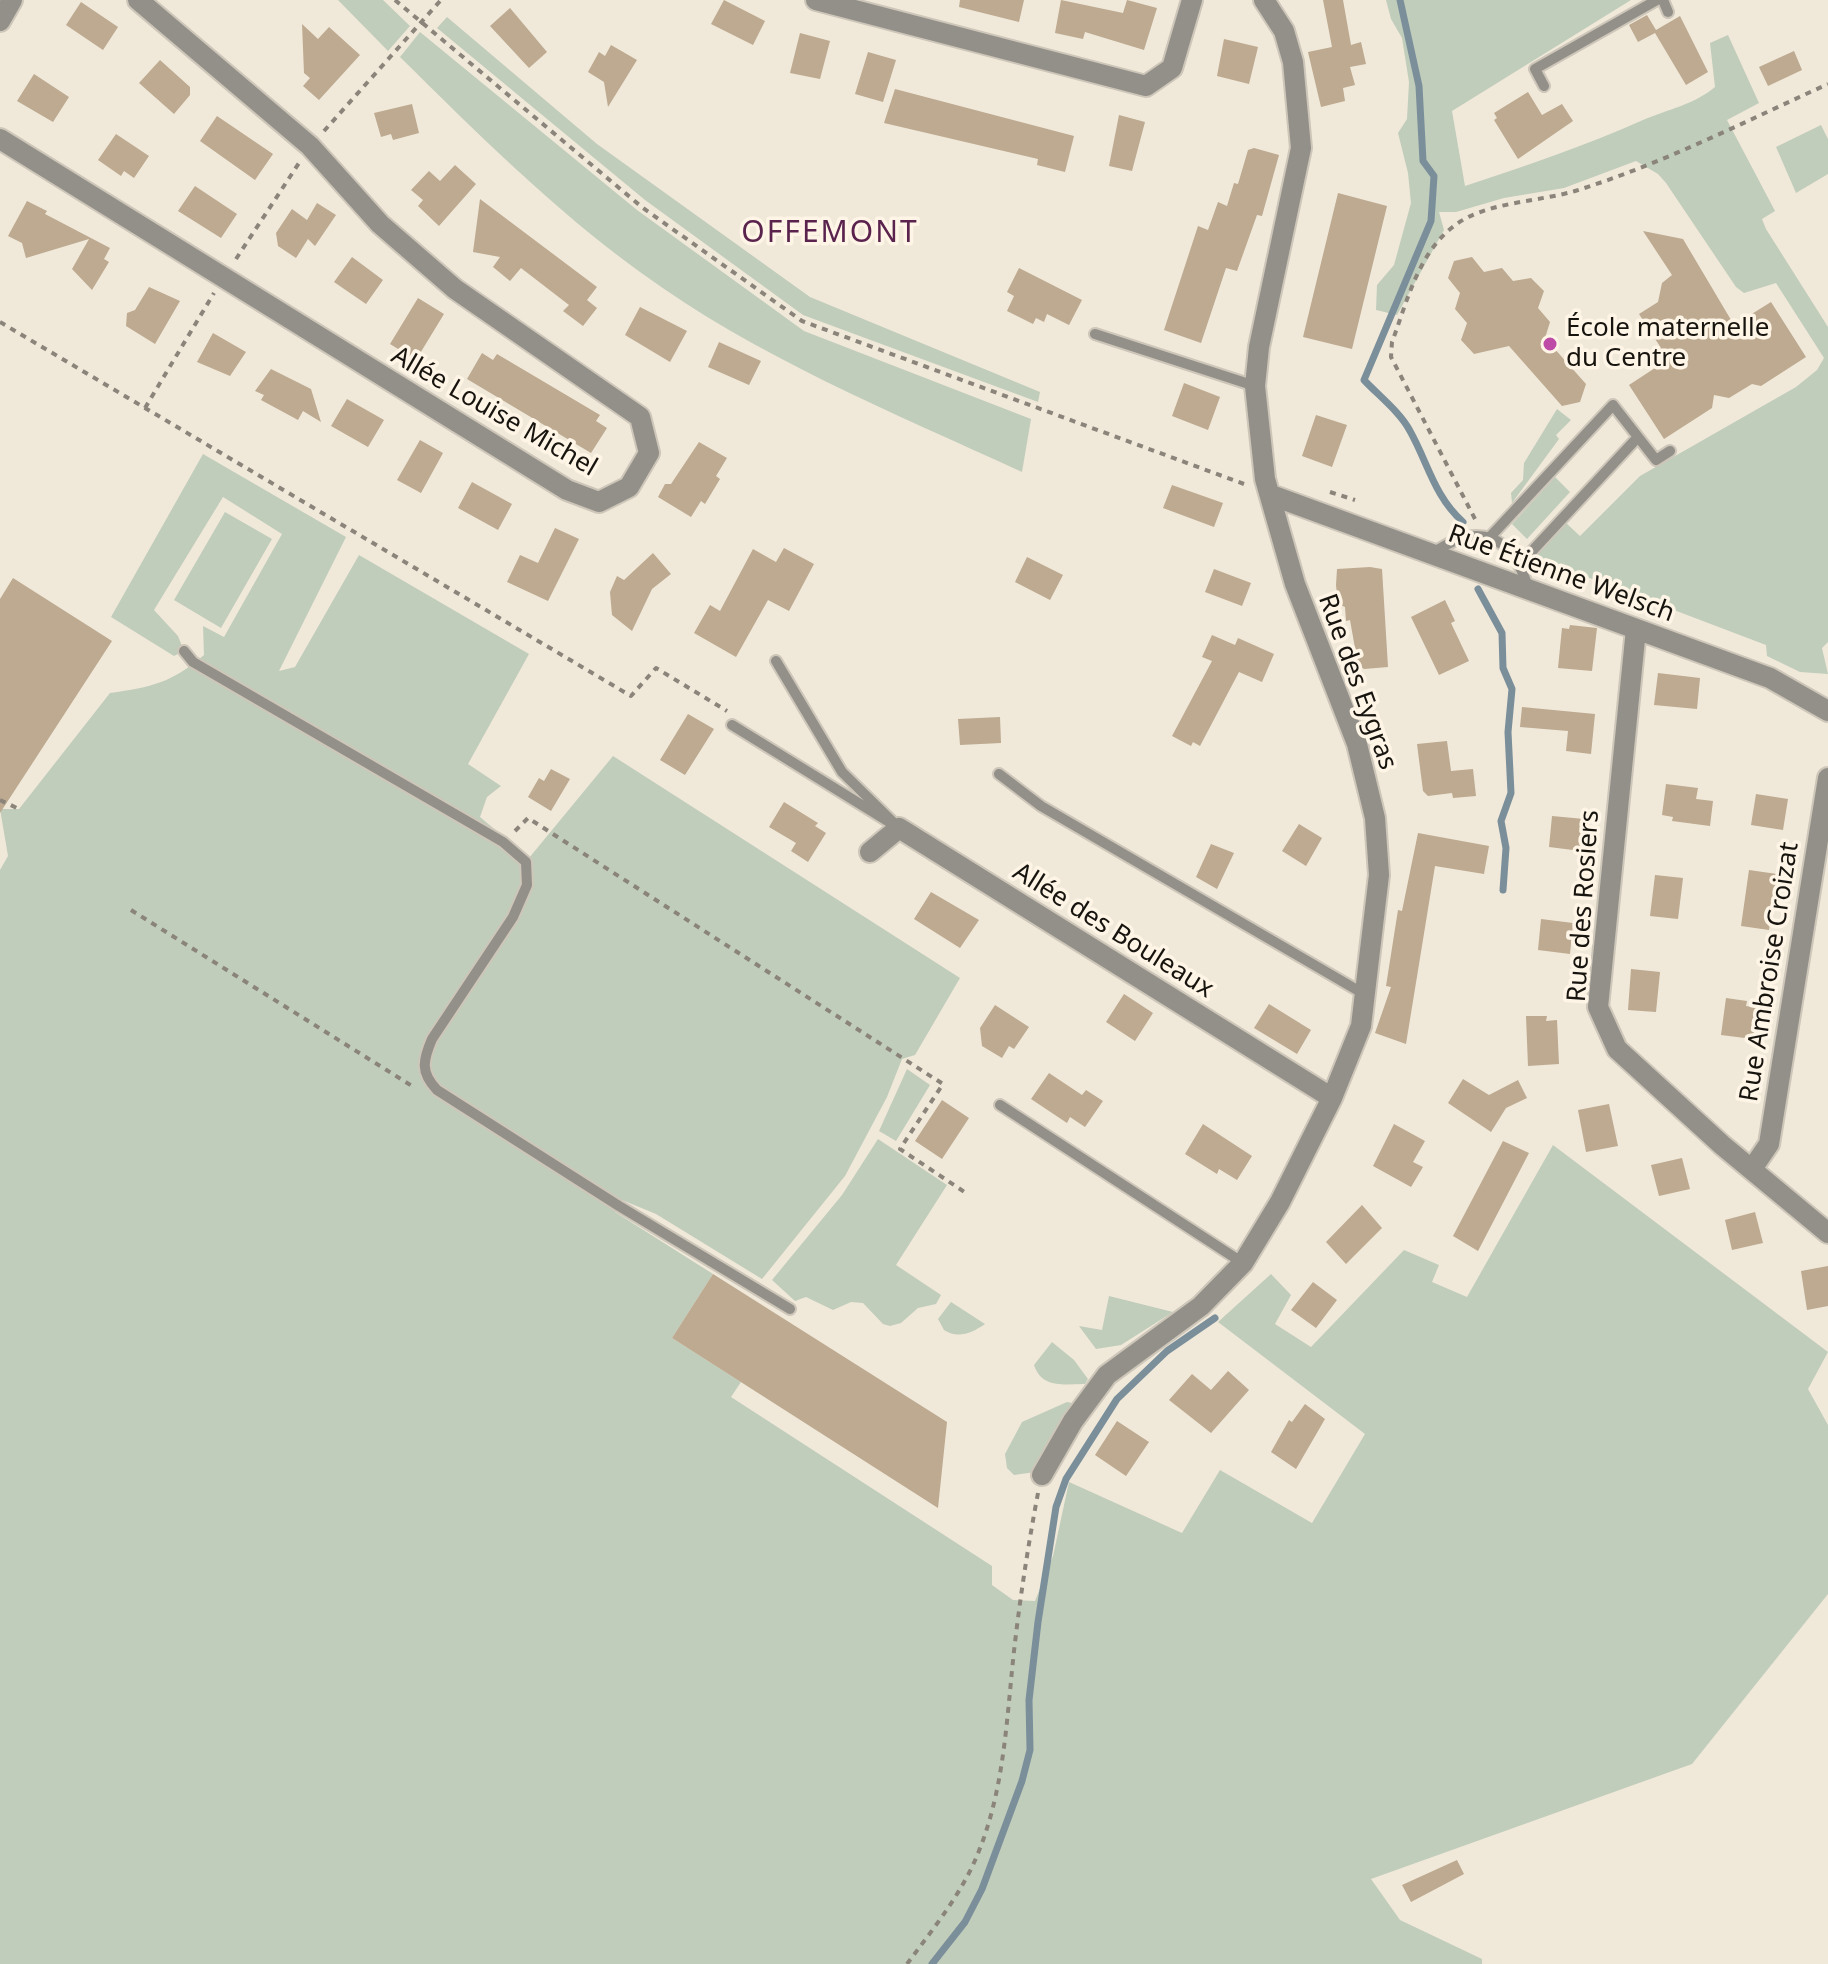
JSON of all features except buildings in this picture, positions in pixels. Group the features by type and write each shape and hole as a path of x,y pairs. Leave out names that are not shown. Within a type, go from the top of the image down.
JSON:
{"street":[{"path":"0,21 12,0"},
{"name":"Allée Louise Michel","path":"0,139 45,164 222,279 567,490 599,502 629,487 649,453 640,417 455,289 380,224 310,146 138,0"},
{"path":"816,0 1146,86 1172,68 1192,0"},
{"name":"Rue des Eygras","path":"1042,1475 1073,1421 1107,1375 1201,1306 1243,1263 1280,1202 1332,1098 1361,1026 1379,875 1375,818 1357,744 1295,584 1265,479 1255,386 1259,347 1301,148 1293,62 1284,31 1264,0"},
{"name":"Rue Étienne Welsch","path":"1271,495 1770,678 1828,711"},
{"name":"Rue des Rosiers","path":"1636,629 1598,1007 1617,1049 1828,1233"},
{"name":"Rue Ambroise Croizat","path":"1752,1169 1769,1144 1828,778"},
{"path":"870,852 899,828"},
{"name":"Allée des Bouleaux","path":"899,828 1332,1098"}],"lane":[{"path":"1544,86 1535,69 1660,0 1668,12"},
{"path":"1095,334 1255,386"},
{"path":"1490,537 1613,405 1656,460 1670,451"},
{"path":"1521,563 1638,437"},
{"path":"1431,554 1453,539 1473,534 1490,537 1508,548 1521,563 1529,590"},
{"path":"184,651 193,662 503,842 526,862 527,885 513,917 432,1039 423,1059 425,1077 437,1090 619,1206 790,1309"},
{"path":"776,661 842,772 899,828"},
{"path":"732,725 899,828"},
{"path":"999,774 1041,806 1365,994"},
{"path":"1000,1105 1243,1263"}],"path":[{"path":"395,0 643,208 802,321 1271,495"},
{"path":"145,408 222,279 310,146 441,0"},
{"path":"1490,537 1474,518 1391,357 1392,342 1424,258 1452,227 1474,213 1577,190 1713,136 1828,84"},
{"path":"0,322 631,696"},
{"path":"0,800 19,809"},
{"path":"503,842 528,818 943,1084 900,1149 966,1193"},
{"path":"907,1964 949,1908 972,1868 988,1826 1005,1748 1025,1564 1042,1475"}],"green space":[{"path":"338,0 383,0 410,26 388,51"},
{"path":"1386,0 1631,0 1452,111 1465,186 1577,147 1698,98 1715,87 1710,43 1728,35 1759,103 1727,120 1775,211 1762,219 1766,229 1828,327 1828,642 1822,648 1828,674 1800,672 1767,656 1766,645 1537,558 1535,552 1566,523 1580,536 1640,476 1796,387 1817,370 1824,358 1776,283 1744,293 1736,287 1666,183 1658,174 1636,161 1564,188 1504,198 1456,212 1439,212 1444,230 1397,315 1376,310 1377,285 1394,265 1411,203 1408,173 1398,133 1407,119 1409,82 1402,38 1391,19"},
{"path":"447,17 597,144 810,297 1040,392 1038,402 803,315 645,200 437,28"},
{"path":"420,32 637,210 804,331 1031,419 1022,472 778,357 684,303 640,272 546,196 400,57"},
{"path":"1821,125 1828,139 1828,174 1796,193 1776,147"},
{"path":"1557,409 1571,420 1556,435 1559,439 1512,503 1511,493 1523,480 1524,463"},
{"path":"203,454 346,537 279,671 295,667 359,555 529,654 468,764 501,786 487,797 480,817 529,858 613,756 960,978 915,1055 902,1059 887,1097 845,1176 762,1279 656,1214 622,1200 615,1212 713,1274 672,1338 741,1382 731,1397 992,1566 992,1585 1013,1600 1035,1601 1053,1556 1069,1482 1182,1533 1220,1470 1312,1523 1365,1434 1218,1322 1271,1274 1291,1295 1275,1324 1311,1347 1404,1250 1439,1265 1432,1282 1467,1297 1553,1145 1828,1352 1808,1389 1828,1425 1828,1594 1692,1764 1371,1879 1400,1920 1482,1959 1482,1964 0,1964 0,870 8,856 0,809 19,809 110,693 160,682 181,672 204,655 203,626 224,637 282,534 223,497 154,610 178,636 184,651 174,656 111,617"},
{"path":"1555,477 1570,492 1527,539 1512,524"},
{"path":"225,512 272,539 221,628 174,600"},
{"path":"907,1069 930,1085 896,1141 879,1131"},
{"path":"878,1139 947,1185 896,1265 941,1295 936,1304 918,1308 901,1323 890,1326 883,1324 863,1303 851,1302 833,1310 806,1297 795,1301 772,1280 842,1195"},
{"path":"1109,1296 1173,1312 1121,1345 1096,1349 1079,1326 1102,1330"},
{"path":"951,1302 985,1324 965,1334 944,1330 938,1319"},
{"path":"1052,1342 1074,1360 1088,1379 1085,1384 1055,1384 1038,1373 1034,1365"},
{"path":"1067,1402 1077,1404 1035,1472 1014,1475 1007,1468 1005,1454 1022,1422"}],"waterway":[{"path":"1400,0 1419,86 1423,161 1434,176 1431,221 1364,380 1406,424 1438,490 1463,522"},
{"path":"1478,589 1502,633 1503,668 1512,689 1508,732 1511,793 1501,821 1506,848 1503,890"},
{"path":"932,1964 965,1922 982,1889 1022,1781 1030,1750 1029,1700 1038,1622 1056,1507 1066,1479 1117,1399 1167,1351 1215,1318"}],"place":[{"name":"École maternelle du Centre","path":"1550,344"}],"district":[{"name":"OFFEMONT","path":"830,233"}]}
